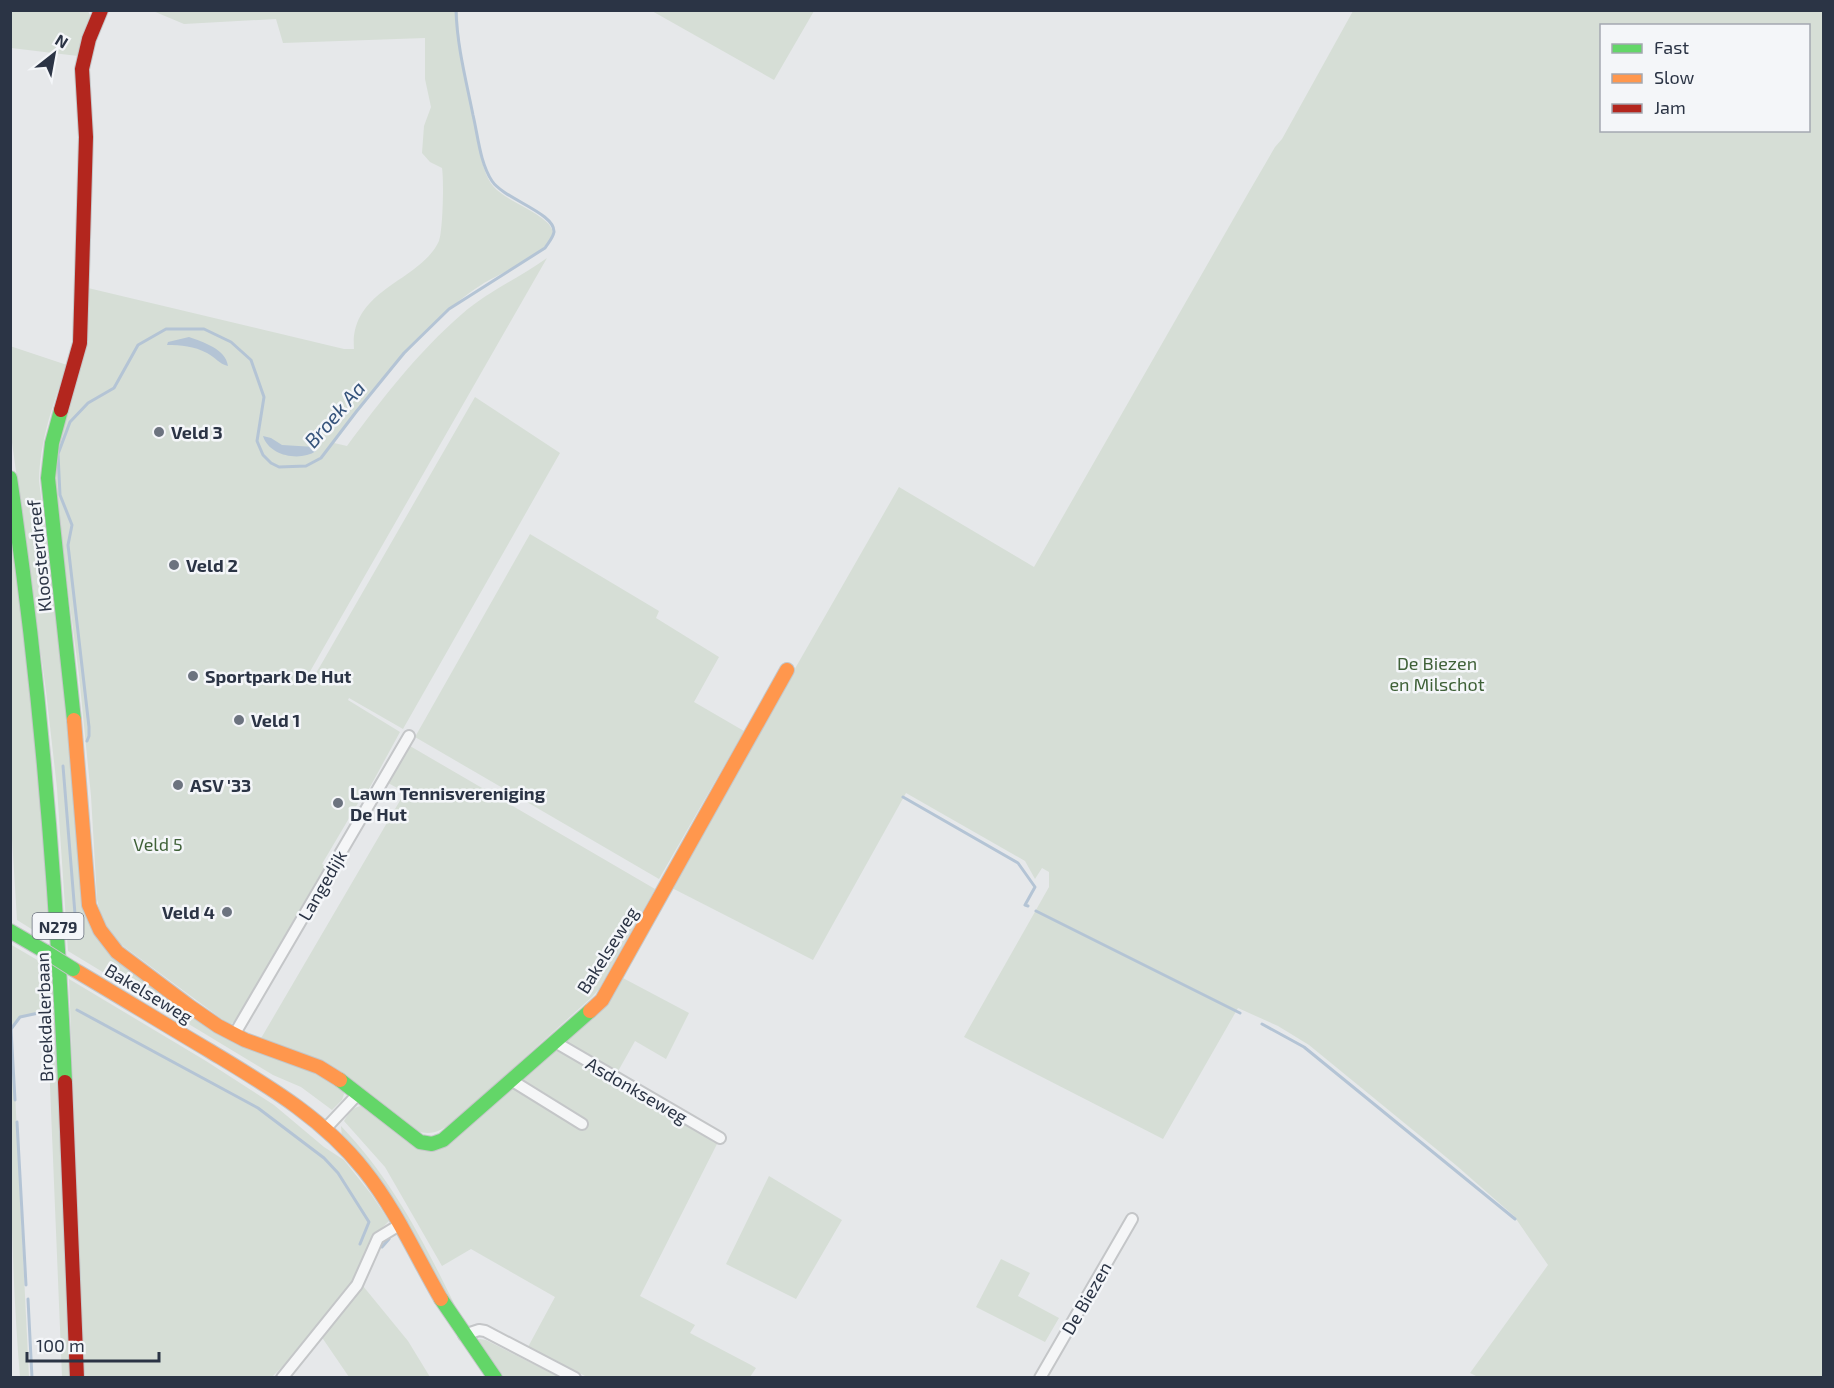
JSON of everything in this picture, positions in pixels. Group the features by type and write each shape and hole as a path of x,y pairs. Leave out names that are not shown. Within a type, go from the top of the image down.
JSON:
{"street":[{"name":"Kloosterdreef","path":"101,10 89,39 82,69 86,137 80,343 76,366 54,433 48,461 78,753 89,905 93,921 117,952 234,1035 323,1069 357,1094"},
{"name":"Broekdalerbaan","path":"10,478 40,701 49,800 59,945 77,1377"},
{"name":"Bakelseweg","path":"357,1094 418,1140 433,1144 443,1140 602,1000 787,670"},
{"name":"Langedijk","path":"234,1035 409,736"},
{"name":"Bakelseweg","path":"10,931 281,1094 326,1128 350,1151 370,1176 401,1224 447,1310 495,1377"},
{"name":"Asdonkseweg","path":"555,1042 720,1138"},
{"path":"511,1080 582,1124"},
{"path":"326,1128 357,1094"},
{"name":"De Biezen","path":"1040,1377 1132,1219"},
{"path":"282,1377 357,1285 378,1238 401,1224"},
{"path":"464,1335 479,1330 485,1331 575,1377"}],"green space":[{"path":"69,10 69,12 88,11 90,15 78,56 11,48 10,11"},
{"name":"Veld 5","path":"446,10 458,12 463,66 485,171 499,192 536,214 550,226 553,232 549,241 533,257 481,285 443,315 388,374 334,443 347,446 415,360 462,314 547,258 308,675 313,678 475,397 560,453 403,729 349,698 348,700 400,732 364,798 361,798 322,864 325,866 235,1021 230,1025 115,940 103,921 97,899 91,796 79,675 54,481 56,445 88,288 344,349 354,349 355,329 362,313 374,299 430,255 439,241 443,205 442,168 430,162 422,153 424,126 431,107 425,79 425,38 283,43 276,19 184,24 153,11"},
{"path":"652,11 814,11 774,80"},
{"name":"De Biezen en Milschot","path":"1353,11 1823,11 1823,1377 1478,1377 1470,1373 1548,1265 1514,1216 1457,1166 1309,1045 1278,1026 1238,1008 1163,1139 964,1037 1049,887 1049,872 1042,868 1035,879 1025,861 906,793 813,960 670,887 899,487 1034,567 1275,147 1282,139"},
{"path":"10,346 67,365 45,437 39,481 74,745 86,919 212,1027 308,1068 341,1087 344,1094 342,1100 332,1110 301,1087 273,1075 68,951 57,788 11,435"},
{"path":"10,517 22,598 54,943 17,920 10,806"},
{"path":"530,534 659,611 656,618 719,657 694,702 744,731 659,879 415,737"},
{"path":"410,746 655,889 599,989 592,997 453,1122 431,1133 417,1131 260,1040 405,792 388,783"},
{"path":"10,944 56,971 71,1377 62,1377 47,1013 35,1013 22,1017 12,1031 29,1377 20,1377 13,1269"},
{"path":"621,977 689,1013 666,1059 635,1041 617,1073 564,1041"},
{"path":"69,979 206,1061 274,1105 324,1147 344,1160 389,1221 377,1233 349,1287 299,1350 272,1377 84,1377"},
{"path":"557,1048 717,1144 640,1296 695,1325 690,1333 756,1368 750,1377 587,1377 528,1347 555,1297 471,1249 442,1266 385,1167 344,1121 352,1110 365,1106 424,1149"},
{"path":"341,1126 379,1171 395,1195 425,1246 464,1324 342,1138"},
{"path":"769,1176 842,1220 796,1299 726,1264"},
{"path":"1001,1259 1030,1273 1018,1296 1059,1318 1045,1342 976,1307"},
{"path":"363,1286 408,1341 430,1377 349,1377 321,1336"},
{"path":"480,1339 559,1377 501,1377 475,1340"}],"water":[{"path":"189,337 218,351 223,355 228,366 197,349 167,345 168,342"},
{"path":"263,436 282,445 315,447 316,451 302,456 286,455 272,448"}],"waterway":[{"name":"Broek Aa","path":"87,741 89,727 68,545 72,525 60,495 58,454 70,422 88,403 114,388 138,345 166,329 204,329 231,342 251,360 264,397 257,441 263,455 279,467 306,466 321,458 404,353 449,309 545,248 553,236 552,225 546,219 498,188 488,174 480,149 462,63 456,10"},
{"path":"63,766 75,914"},
{"path":"903,797 1018,863 1035,887 1025,905 1028,906"},
{"path":"1036,911 1240,1013"},
{"path":"77,1010 258,1108 324,1158 338,1173 369,1222 360,1244"},
{"path":"15,1100 11,1029 20,1017 48,1011"},
{"path":"1262,1024 1304,1047 1515,1219"},
{"path":"17,1122 26,1285"},
{"path":"382,1247 389,1239"},
{"path":"28,1299 32,1378"}],"traffic: fast":[{"path":"61,410 52,443 48,478 74,720"},
{"path":"10,478 30,629 52,855 65,1082"},
{"path":"10,931 46,952"},
{"path":"46,952 73,969"},
{"path":"340,1080 420,1142 432,1144 443,1140 590,1011"},
{"path":"441,1299 495,1378"}],"traffic: slow":[{"path":"590,1011 602,1000 787,670"},
{"path":"74,720 89,905 100,930 117,952 218,1026 245,1040 319,1067 340,1080"},
{"path":"73,969 252,1076 292,1103 330,1134 348,1151 375,1185 396,1217 441,1299"}],"traffic: jam":[{"path":"61,410 80,343 86,137 82,69 89,39 101,10"},
{"path":"65,1082 77,1378"}],"place":[{"name":"Veld 3","path":"159,432"},
{"name":"Veld 2","path":"174,565"},
{"name":"Sportpark De Hut","path":"193,676"},
{"name":"Veld 1","path":"239,720"},
{"name":"ASV '33","path":"178,785"},
{"name":"Lawn Tennisvereniging De Hut","path":"338,803"},
{"name":"Veld 4","path":"227,912"}]}
